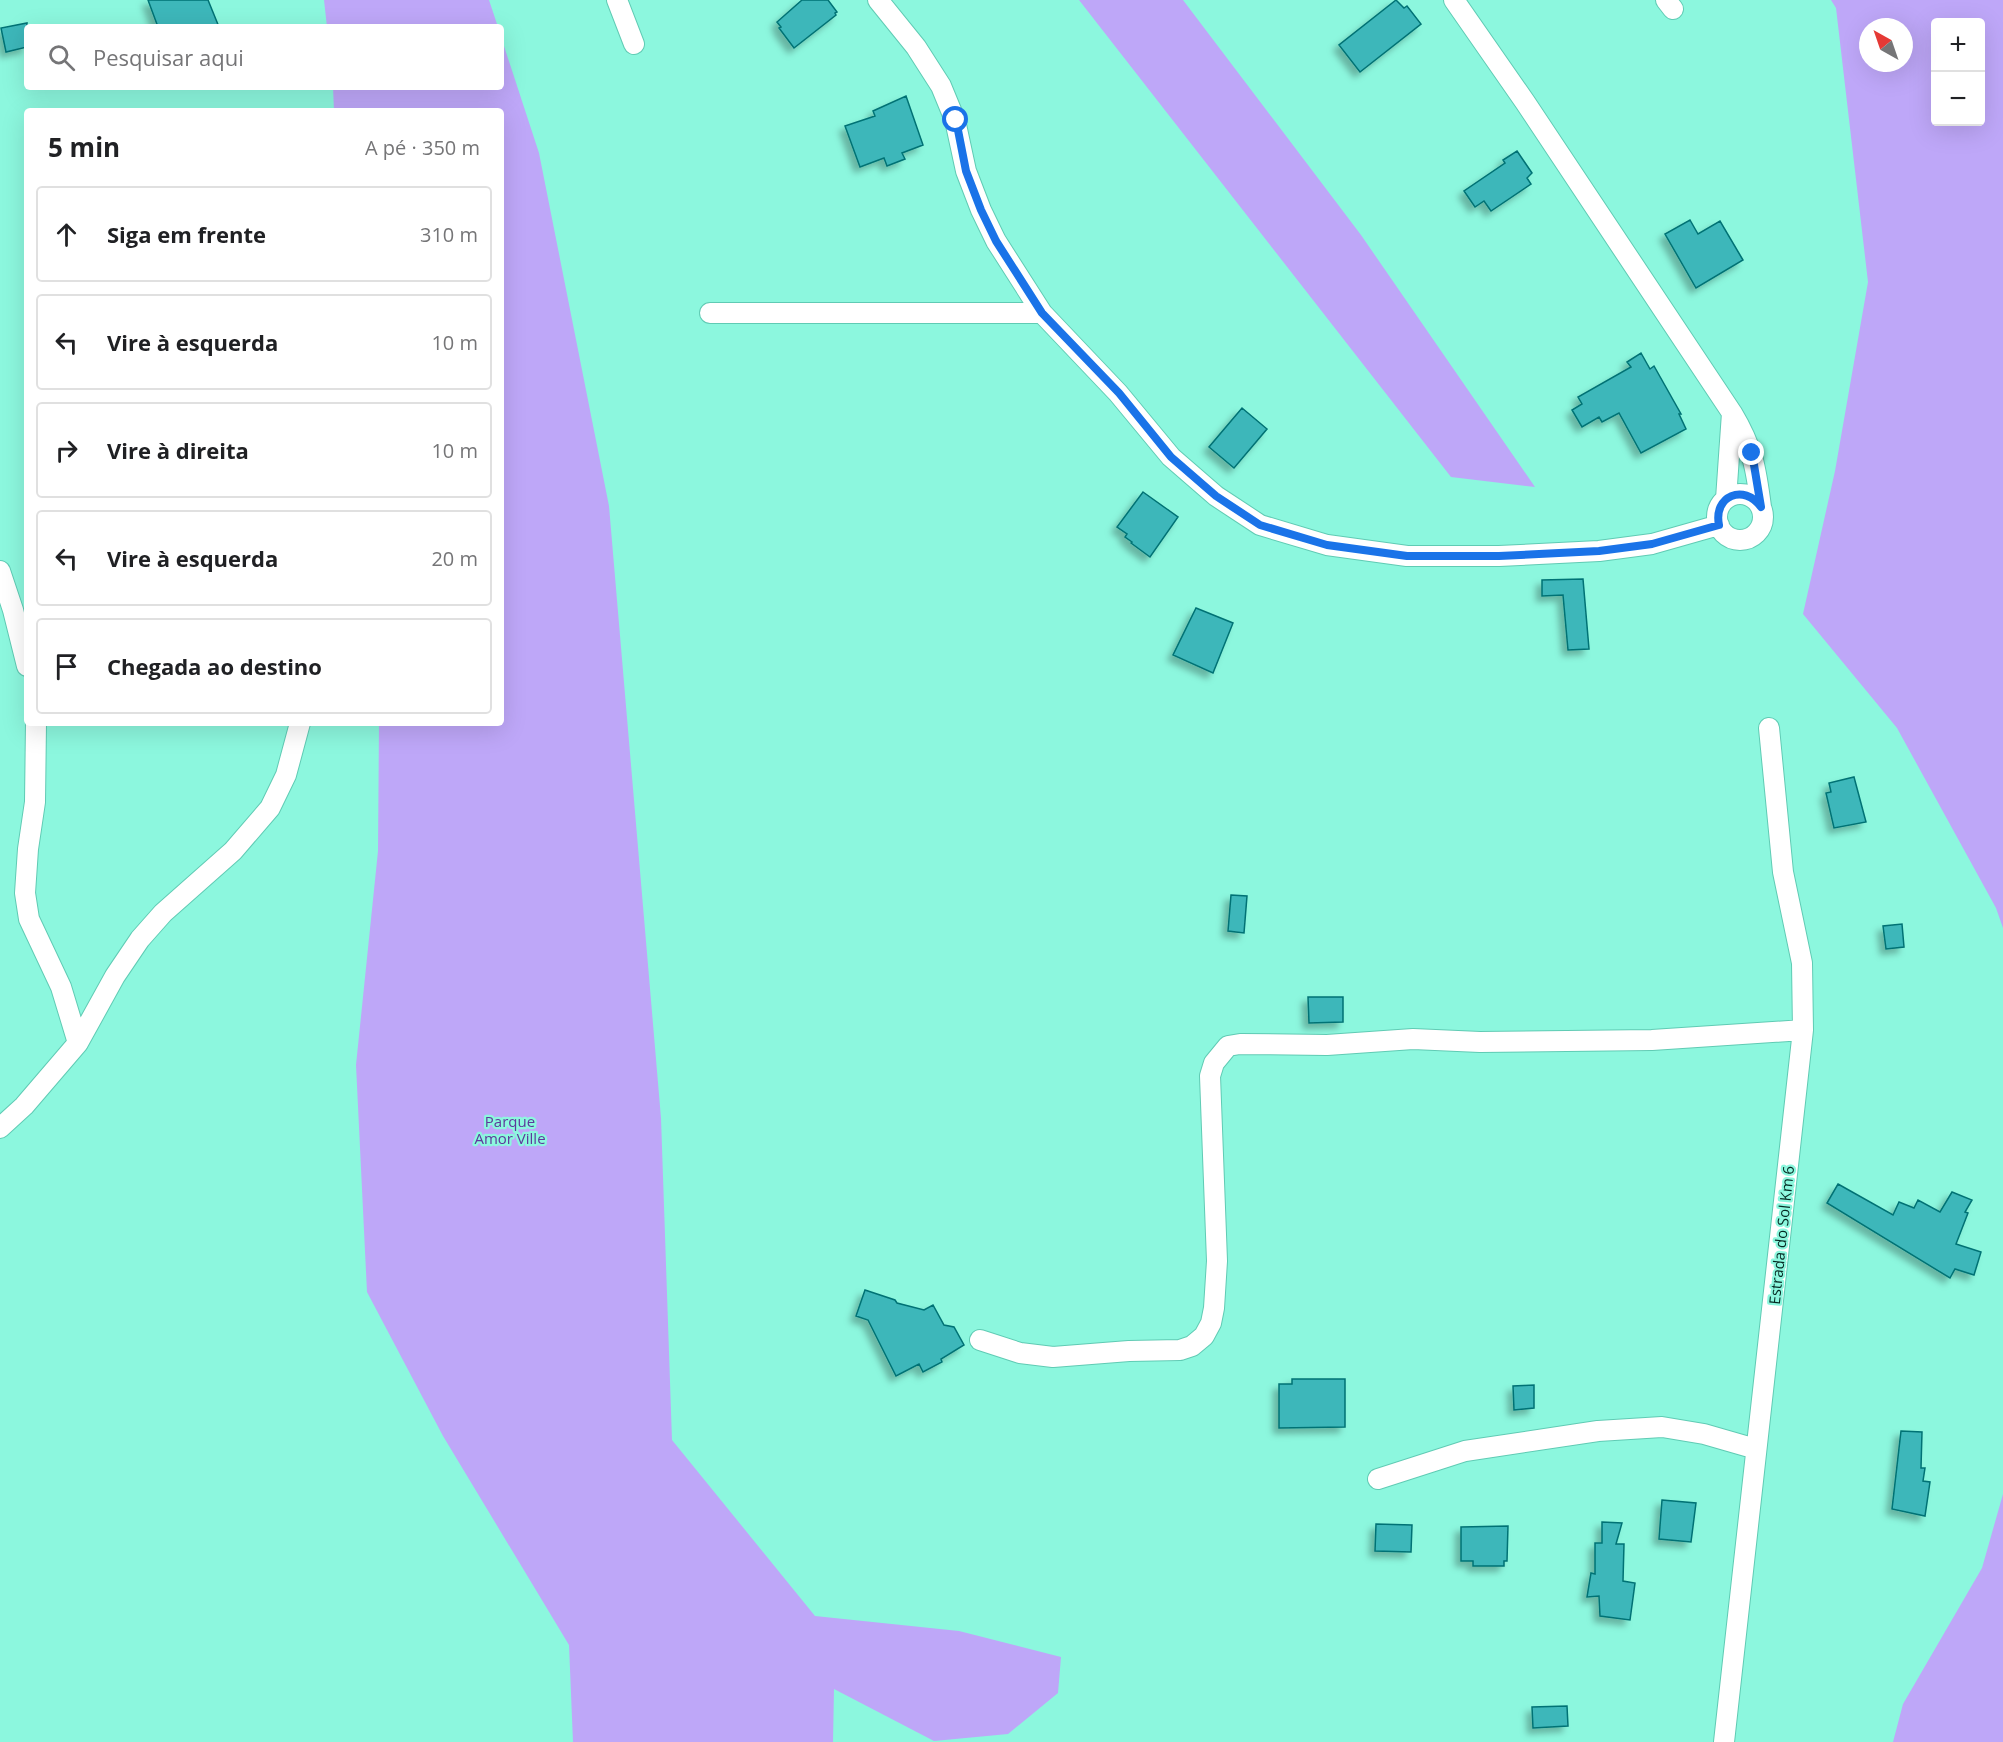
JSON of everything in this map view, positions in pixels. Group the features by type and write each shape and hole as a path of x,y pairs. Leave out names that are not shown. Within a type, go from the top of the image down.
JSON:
{"street":[{"path":"617,0 634,44"},
{"path":"878,0 916,47 941,86 956,120 966,171 981,210 996,241 1042,313 1119,393 1171,457 1216,496 1260,525 1327,545 1407,556 1499,556 1599,551 1652,544 1719,525"},
{"path":"1454,0 1538,121 1732,413 1745,435 1752,453 1763,514 1760,528 1749,538 1742,540 1728,536 1719,525 1718,511 1726,499 1732,413"},
{"path":"710,313 1042,313"},
{"path":"1726,499 1745,495 1761,507"},
{"path":"0,571 13,609 24,654"},
{"path":"36,726 35,802 25,892 30,919 61,987 78,1043"},
{"path":"0,1128 24,1106 78,1043 115,976 140,939 163,913 233,851 270,808 286,775 299,726"},
{"name":"Estrada do Sol Km 6","path":"1724,1742 1803,1030 1802,963 1784,872 1769,728"},
{"path":"980,1340 1020,1353 1053,1357 1111,1352 1180,1350 1192,1346 1204,1336 1211,1323 1214,1308 1217,1261 1210,1076 1214,1063 1228,1046 1240,1044 1327,1046 1413,1039 1480,1042 1652,1040 1803,1030"},
{"path":"1378,1479 1465,1451 1598,1431 1662,1427 1704,1434 1756,1449"}],"green space":[{"path":"324,0 489,0 497,24 327,24"},
{"path":"1079,0 1183,0 1361,235 1535,487 1451,477"},
{"path":"1831,0 2003,0 2003,928 1996,908 1897,728 1803,614 1835,471 1868,282 1836,8"},
{"name":"Parque Amor Ville","path":"504,46 539,153 609,506 661,1118 672,1440 815,1616 959,1631 1061,1657 1058,1693 1008,1734 934,1741 834,1689 833,1742 573,1742 569,1645 443,1436 367,1292 356,1065 378,851 379,726 504,726 504,108 334,108 333,90 504,90"},
{"path":"2003,1494 2003,1742 1893,1742 1903,1704 1982,1568"}],"building":[{"path":"148,0 208,0 218,24 157,24"},
{"path":"802,0 828,0 837,12 794,48 777,22"},
{"path":"1396,0 1404,8 1407,6 1421,24 1360,72 1339,45"},
{"path":"27,23 24,24 24,48 6,52 1,28"},
{"path":"906,96 923,145 902,153 905,159 887,166 884,158 860,167 845,126 875,116 873,111"},
{"path":"1517,151 1532,173 1527,178 1531,184 1491,211 1484,201 1475,207 1464,191 1505,163 1503,160"},
{"path":"1690,220 1698,234 1720,221 1743,260 1696,288 1665,234"},
{"path":"1641,353 1650,369 1654,366 1681,414 1679,414 1686,429 1641,453 1619,413 1602,422 1599,417 1582,427 1572,410 1582,404 1578,397 1631,367 1627,362"},
{"path":"1242,408 1267,429 1234,468 1209,447"},
{"path":"1143,492 1178,517 1150,557 1131,543 1125,537 1127,534 1117,527"},
{"path":"1583,579 1589,649 1568,650 1563,595 1542,596 1542,580"},
{"path":"1196,608 1233,623 1213,673 1173,655"},
{"path":"1854,777 1866,822 1834,828 1826,793 1831,792 1829,783"},
{"path":"1231,895 1247,896 1244,933 1228,931"},
{"path":"1902,924 1904,947 1886,949 1883,926"},
{"path":"1308,997 1343,997 1343,1022 1309,1023"},
{"path":"1838,1184 1893,1215 1899,1202 1914,1208 1918,1200 1940,1212 1952,1192 1972,1200 1965,1212 1968,1213 1956,1244 1981,1252 1974,1275 1955,1269 1950,1278 1827,1203"},
{"path":"865,1290 895,1300 897,1303 924,1310 933,1305 944,1325 954,1327 964,1345 941,1359 942,1362 923,1372 919,1364 896,1376 868,1320 856,1316"},
{"path":"1292,1379 1345,1379 1345,1427 1279,1428 1279,1384 1292,1384"},
{"path":"1534,1385 1534,1408 1514,1410 1513,1386"},
{"path":"1901,1431 1922,1432 1921,1468 1925,1468 1923,1481 1930,1482 1925,1516 1892,1509"},
{"path":"1662,1500 1696,1503 1691,1542 1659,1539"},
{"path":"1602,1522 1622,1523 1616,1544 1624,1544 1623,1581 1635,1583 1630,1620 1600,1616 1599,1596 1587,1597 1591,1573 1595,1574 1595,1543 1602,1543"},
{"path":"1376,1524 1412,1525 1411,1552 1375,1551"},
{"path":"1508,1526 1507,1561 1504,1561 1504,1566 1473,1566 1473,1561 1461,1561 1461,1527"},
{"path":"1567,1706 1568,1726 1533,1728 1532,1707"}],"route":[{"path":"956,120 966,171 981,210 996,241 1042,313 1119,393 1171,457 1216,496 1260,525 1327,545 1407,556 1499,556 1599,551 1652,544 1719,525 1718,511 1726,499 1732,496 1738,494 1752,497 1761,507 1752,453"}]}
